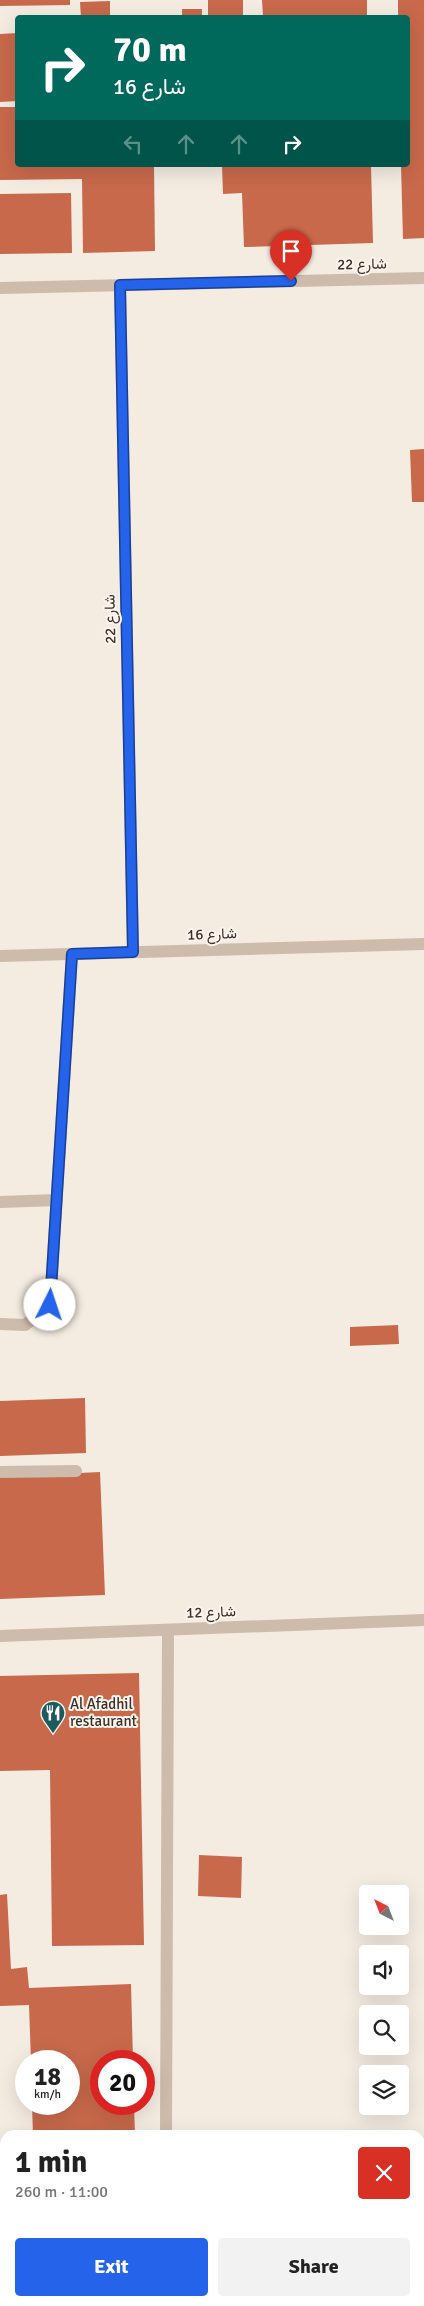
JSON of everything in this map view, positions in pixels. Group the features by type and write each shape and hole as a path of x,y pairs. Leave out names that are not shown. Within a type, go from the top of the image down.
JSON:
{"street":[{"name":"شارع 22","path":"0,288 424,278"},
{"name":"شارع 22","path":"120,285 133,952"},
{"name":"شارع 16","path":"0,956 424,944"},
{"path":"0,1324 25,1325 50,1305 72,954"},
{"path":"0,1202 57,1200"},
{"path":"0,1472 76,1471"},
{"name":"شارع 12","path":"0,1636 424,1620"},
{"path":"166,2130 168,1630"}],"building":[{"path":"0,0 70,0 70,5 0,6"},
{"path":"208,0 243,0 243,15 208,15"},
{"path":"262,0 367,0 367,15 263,15"},
{"path":"398,0 424,0 424,238 403,239 401,167 410,167 410,15 398,15"},
{"path":"110,1 110,15 81,15 80,2"},
{"path":"182,9 202,9 202,15 182,15"},
{"path":"15,33 15,101 0,102 0,34"},
{"path":"0,107 15,107 15,167 154,167 155,251 83,253 82,179 0,180"},
{"path":"222,167 371,167 373,243 244,247 242,193 223,194"},
{"path":"71,193 72,253 0,254 0,194"},
{"path":"424,449 424,502 412,502 410,450"},
{"path":"398,1325 399,1344 350,1346 350,1327"},
{"path":"85,1398 86,1453 0,1456 0,1401"},
{"path":"100,1472 105,1595 0,1599 0,1477"},
{"path":"139,1673 144,1945 52,1946 50,1770 0,1771 0,1676"},
{"path":"199,1855 242,1857 241,1898 198,1896"},
{"path":"7,1894 11,1969 27,1967 29,1988 131,1984 133,2050 90,2050 90,2115 134,2115 135,2130 33,2130 32,2115 80,2115 80,2050 31,2050 29,2005 0,2006 0,1895"}],"place":[{"name":"Al Afadhil restaurant","path":"53,1734"}],"route":[{"path":"50,1305 72,954 133,952 120,285 291,281"}]}
